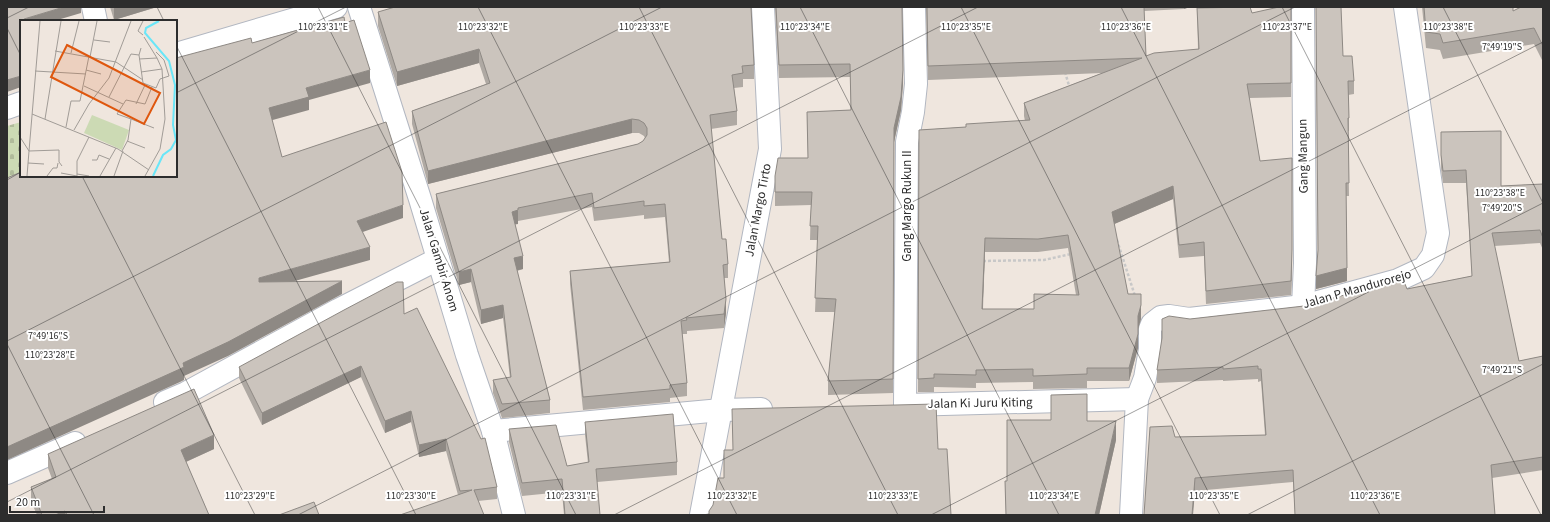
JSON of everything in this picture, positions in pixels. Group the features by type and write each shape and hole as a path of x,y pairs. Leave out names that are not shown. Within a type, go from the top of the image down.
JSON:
{"street":[{"path":"93,7 96,20"},
{"path":"177,54 336,7"},
{"name":"Jalan Gambir Anom","path":"359,7 428,197 438,259 493,431 514,515"},
{"name":"Jalan Margo Tirto","path":"701,515 770,149 763,7"},
{"name":"Gang Margo Rukun II","path":"905,405 907,142 913,112 916,84 914,7"},
{"name":"Gang Mangun","path":"1303,7 1305,263 1303,306"},
{"name":"Jalan P Mandurorejo","path":"1152,324 1161,317 1169,316 1189,319 1303,306 1398,280 1424,268 1433,255 1438,233 1406,7"},
{"path":"7,108 20,103"},
{"path":"150,409 186,393 338,310 438,259"},
{"path":"1131,515 1137,399 1145,378 1150,349 1150,329 1152,324"},
{"name":"Jalan Ki Juru Kiting","path":"882,406 1137,399"},
{"path":"493,431 721,410 782,408"},
{"path":"7,473 93,435"}],"path":[{"path":"1064,68 1070,90"},
{"path":"1116,236 1136,298 1152,324"},
{"path":"1110,245 1118,244"},
{"path":"975,261 1044,260 1074,253"}],"green space":[{"path":"20,122 20,174 7,178 7,126"}],"building":[{"path":"7,7 64,7 20,20 20,76 7,80"},
{"path":"395,7 751,7 754,65 742,66 743,73 732,75 737,111 710,115 722,239 726,239 728,264 723,265 726,299 724,314 686,318 687,320 681,321 687,383 670,385 670,389 583,397 570,271 670,262 665,204 644,206 644,201 594,208 592,193 518,208 518,210 512,212 523,256 514,258 550,400 502,404 493,380 511,377 503,305 481,310 471,269 459,272 436,194 638,144 643,141 647,135 647,128 644,123 639,120 632,119 428,171 412,111 490,83 479,49 397,72 378,12"},
{"path":"776,7 902,7 903,70 901,97 894,128 893,379 828,381 836,299 815,298 818,226 810,226 812,192 775,192 775,176 778,158 808,158 807,112 851,110 850,64 779,65"},
{"path":"927,7 1144,7 1146,56 1154,53 1199,49 1197,8 1250,7 1252,13 1279,7 1291,7 1291,83 1247,84 1260,161 1292,158 1291,281 1206,291 1204,242 1179,245 1173,186 1112,212 1128,294 1141,294 1141,305 1138,316 1138,334 1129,368 1087,368 1087,374 1033,376 1033,369 976,370 976,375 934,374 934,378 918,379 919,130 966,127 966,124 1030,120 1024,103 1142,58 928,66","holes":["1068,235 1079,295 1034,294 1034,309 982,309 985,238 1038,239"]},
{"path":"1316,7 1341,7 1343,56 1352,56 1354,81 1348,81 1349,183 1346,183 1347,268 1316,276 1318,250"},
{"path":"1424,7 1513,7 1513,11 1521,7 1543,7 1543,46 1534,28 1443,43 1440,34 1426,32"},
{"path":"344,17 345,23 354,20 370,70 306,88 309,97 269,108 282,157 386,122 402,172 403,205 357,221 370,247 259,278 259,282 342,281 228,342 183,363 184,367 180,369 7,447 7,178 20,172 20,177 177,177 177,58 251,38 252,43"},
{"path":"1501,131 1501,186 1543,184 1543,238 1540,230 1492,233 1519,361 1543,356 1543,457 1491,465 1495,515 1295,515 1293,470 1195,478 1192,515 1144,515 1150,427 1172,426 1175,437 1266,435 1261,369 1258,369 1258,366 1223,369 1223,367 1157,370 1162,338 1162,319 1169,316 1190,319 1304,306 1403,279 1407,289 1472,276 1466,170 1443,171 1441,132"},
{"path":"397,282 403,282 404,314 417,308 481,439 485,438 497,487 474,490 484,515 400,515 472,490 460,491 446,439 419,445 411,411 385,421 361,366 262,413 239,367"},
{"path":"194,389 214,435 181,450 209,515 67,515 65,511 55,515 42,515 31,487 56,477 48,454"},
{"path":"1087,394 1087,421 1116,421 1095,515 1006,515 1005,481 1007,481 1007,420 1051,420 1051,395"},
{"path":"936,404 938,449 947,449 951,515 703,515 709,514 709,511 713,505 718,478 724,478 724,450 733,450 732,409"},
{"path":"673,414 677,462 596,469 600,515 565,515 562,479 522,483 509,429 556,425 567,466 589,462 585,422"},
{"path":"314,502 319,515 279,515"}]}
